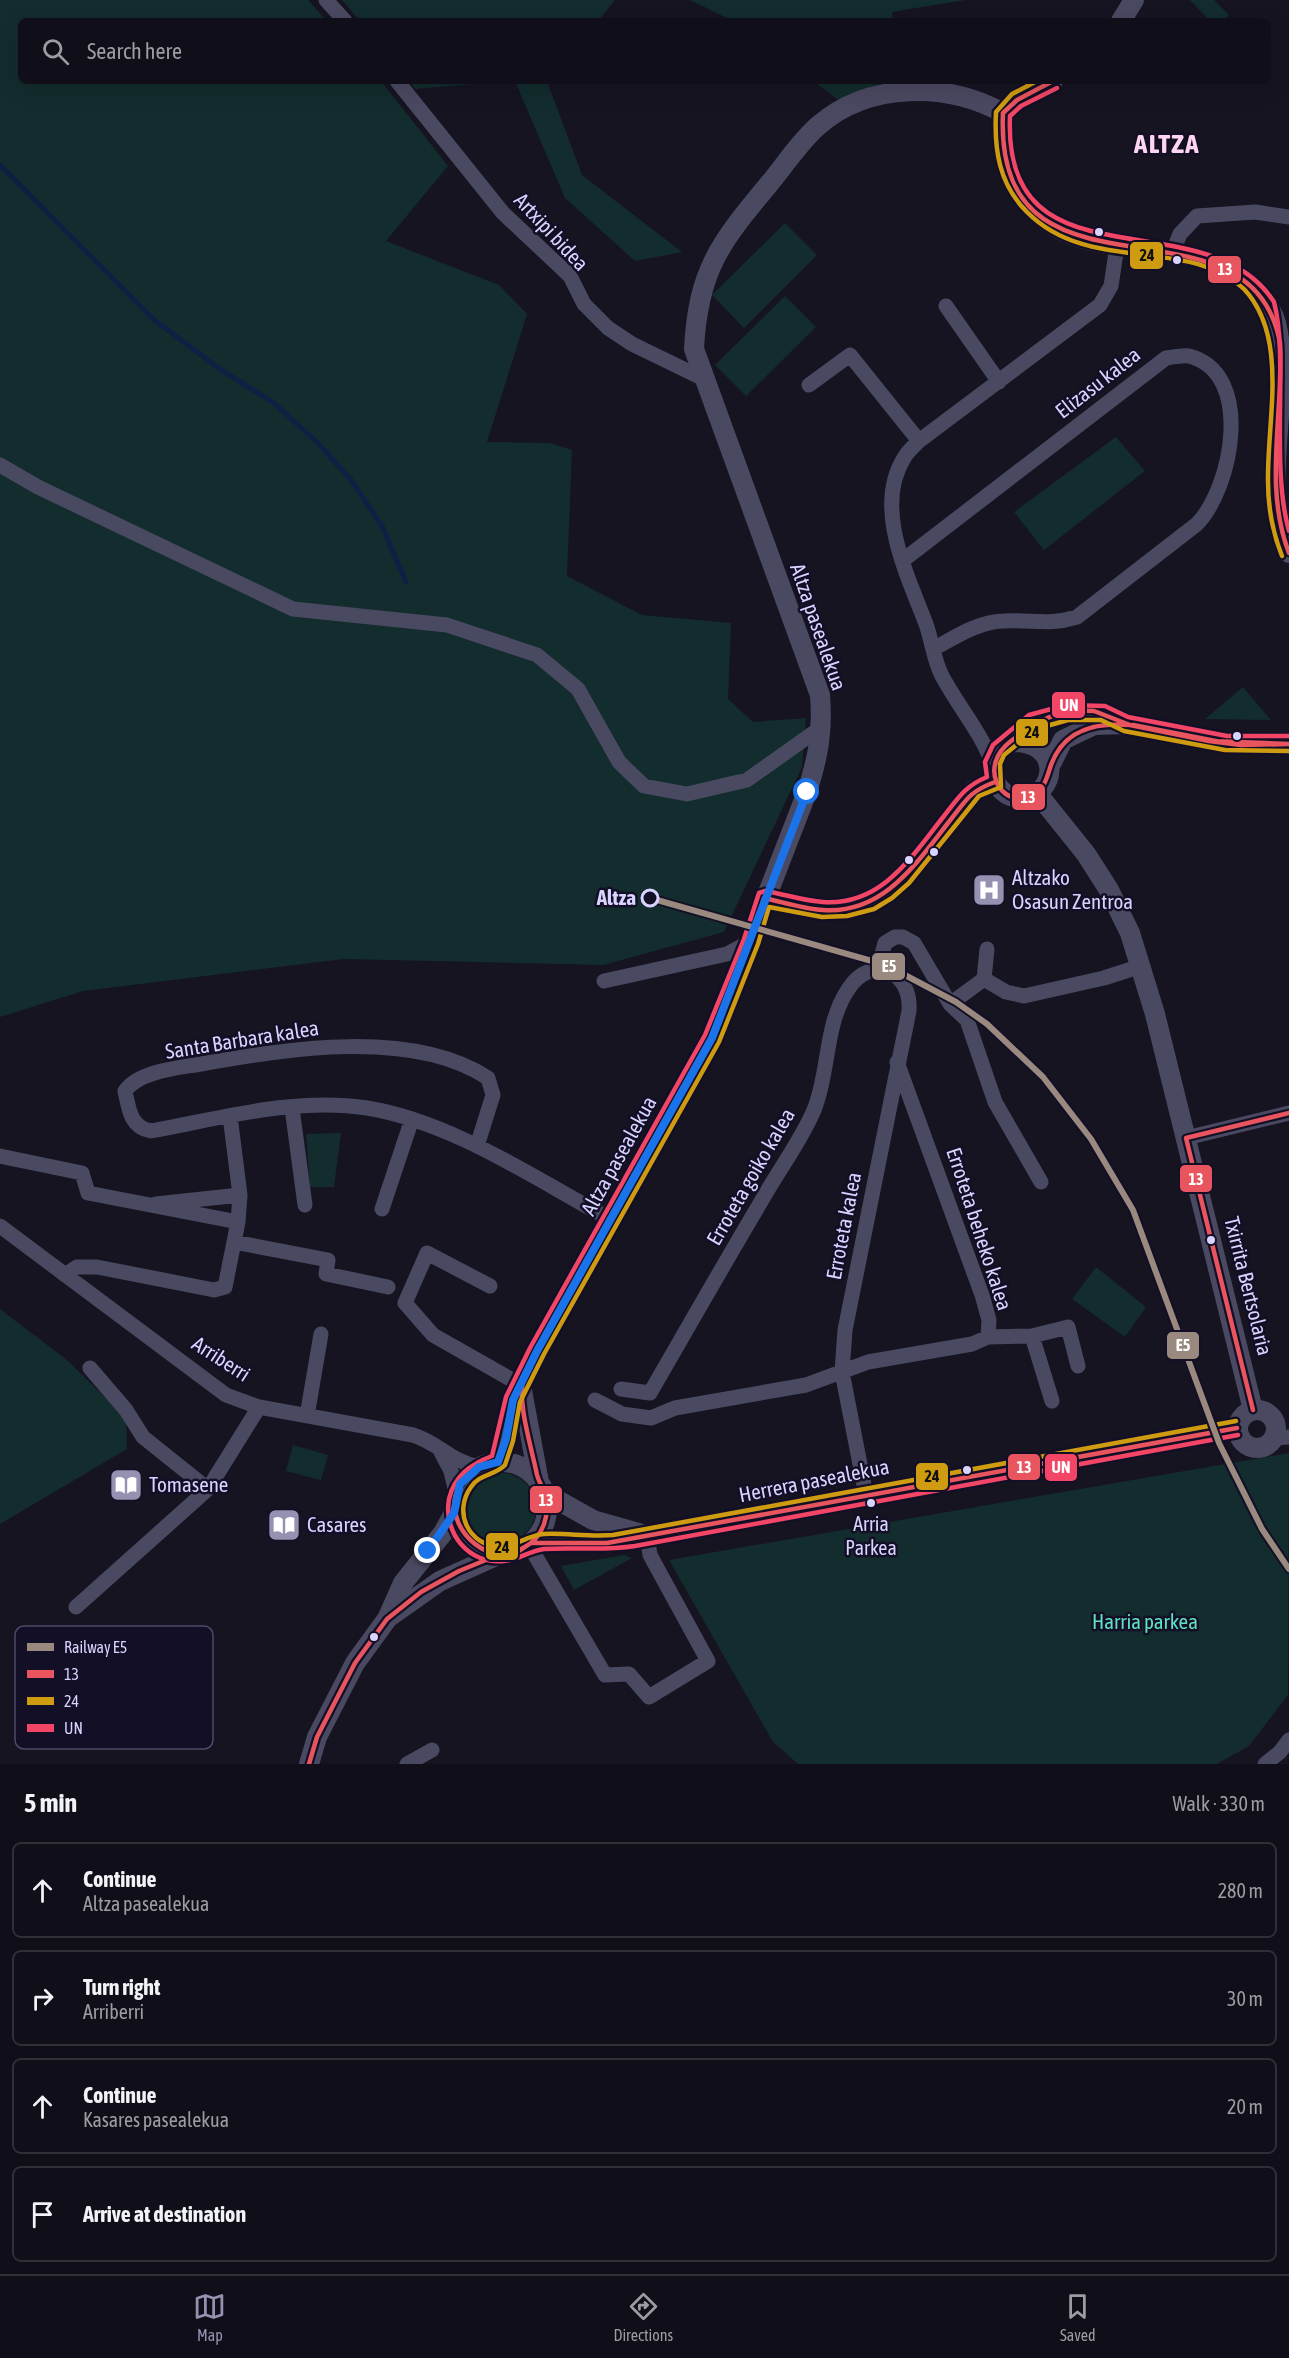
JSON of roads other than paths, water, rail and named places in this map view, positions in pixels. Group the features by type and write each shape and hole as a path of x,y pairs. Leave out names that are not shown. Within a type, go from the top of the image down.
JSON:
{"street":[{"path":"326,0 342,18"},
{"path":"1123,18 1134,0"},
{"name":"Artxipi bidea","path":"399,84 503,213 570,276 584,304 608,328 632,344 702,378"},
{"path":"1047,84 1017,100 1003,113 1001,149 1009,173 1032,210 1052,227 1094,242 1172,253 1218,263 1245,280 1263,300 1276,321 1280,351 1276,500 1281,533 1289,553"},
{"name":"Altza pasealekua","path":"488,1465 506,1439 511,1408 537,1351 712,1038 751,941 764,898 807,792 823,726 820,695 702,378 694,349 698,300 708,272 728,234 818,126 842,109 874,96 909,90 980,101 1003,113"},
{"path":"1172,253 1180,234 1197,216 1254,212 1289,217"},
{"path":"1117,246 1111,286 1100,304 919,441 903,458 892,504 902,561 935,648 940,673 957,704 986,747 994,772 1009,796 1024,798 1038,793 1049,777 1050,766 1064,740 1077,731 1094,725 1126,724 1226,743 1289,744"},
{"path":"946,306 999,382"},
{"path":"809,385 850,355 919,441"},
{"name":"Elizasu kalea","path":"902,561 1166,358 1188,356 1211,369 1222,385 1230,412 1228,461 1222,485 1209,510 1197,524 1077,617 1056,624 1004,621 985,623 935,648"},
{"path":"0,465 38,487 293,609 447,625 537,655 578,689 620,762 644,786 687,794 747,780 823,726"},
{"path":"764,898 822,910 846,909 870,902 888,892 904,878 974,790 994,772 998,750 1012,742 1032,722 1067,712 1103,713 1126,724"},
{"path":"1012,742 1029,741 1041,748 1050,766"},
{"name":"Txirrita Bertsolaria","path":"1038,793 1086,854 1109,890 1130,933 1141,966 1186,1138 1253,1410"},
{"path":"884,971 885,943 894,937 903,936 914,944 950,1004 967,1020 995,1102 1041,1182"},
{"path":"604,981 727,954 751,941"},
{"path":"950,1004 984,979 987,949"},
{"path":"984,979 1006,992 1024,996 1104,978 1141,966"},
{"name":"Erroteta kalea","path":"866,1496 842,1372 845,1330 910,997 904,982 884,971"},
{"name":"Erroteta goiko kalea","path":"621,1389 651,1393 814,1109 836,1012 849,988 861,974 884,971"},
{"name":"Santa Barbara kalea","path":"477,1146 493,1095 488,1078 467,1065 422,1054 374,1047 308,1047 184,1067 138,1079 126,1091 129,1112 142,1129 151,1131 230,1116 326,1106 367,1108 412,1119 477,1146 610,1219"},
{"name":"Erroteta beheko kalea","path":"842,1372 868,1362 972,1344 988,1337 989,1320 982,1295 897,1062"},
{"path":"292,1108 305,1205"},
{"path":"1186,1138 1289,1113"},
{"path":"65,1275 77,1267 97,1267 214,1290 225,1287 238,1222 240,1196 230,1116"},
{"path":"382,1209 412,1119"},
{"path":"0,1156 82,1173 88,1193 156,1204 238,1222"},
{"path":"156,1204 240,1196"},
{"name":"Arriberri","path":"0,1226 216,1389 236,1400 259,1407 413,1435 459,1461 521,1467 542,1488"},
{"path":"234,1242 328,1260 326,1274 388,1287"},
{"path":"441,1452 451,1472 460,1531 471,1544 487,1553 498,1555 509,1554 530,1544 544,1524 547,1509 521,1385 433,1335 405,1303 427,1252 490,1286"},
{"path":"988,1337 1032,1336 1068,1327 1078,1366"},
{"path":"307,1416 321,1334"},
{"path":"1032,1336 1052,1401"},
{"path":"90,1368 126,1410 143,1437 208,1489"},
{"path":"595,1400 622,1414 651,1418 675,1408 806,1385 842,1372"},
{"path":"76,1607 208,1489 259,1407"},
{"path":"1253,1410 1265,1412 1282,1431 1264,1447 1252,1448 1241,1440 1238,1428 1242,1417 1253,1410"},
{"name":"Herrera pasealekua","path":"530,1544 607,1543 1238,1428"},
{"path":"309,1764 317,1737 355,1663 387,1618 403,1583 443,1533 460,1484 488,1465"},
{"name":"Herrera pasealekua","path":"542,1488 593,1520 647,1535"},
{"path":"530,1544 606,1675 629,1674 649,1697 708,1661 650,1555 647,1535"},
{"path":"387,1618 440,1581 498,1555"},
{"path":"1265,1764 1280,1752 1289,1740"},
{"path":"407,1764 432,1750"}],"waterway":[{"path":"0,165 153,319 221,370 274,403 317,442 351,480 382,526 406,582"}],"rail line":[{"name":"E5","path":"650,898 886,965 956,1002 987,1024 1043,1077 1091,1139 1133,1210 1219,1443 1262,1529 1289,1569"}],"place":[{"name":"Altzako Osasun Zentroa","path":"989,890"},
{"name":"Altza","path":"650,898"},
{"name":"Tomasene","path":"126,1485"},
{"name":"Arria Parkea","path":"871,1503"},
{"name":"Casares","path":"284,1525"}],"district":[{"name":"ALTZA","path":"1167,144"}],"park label":[{"name":"Harria parkea","path":"1145,1622"}]}
